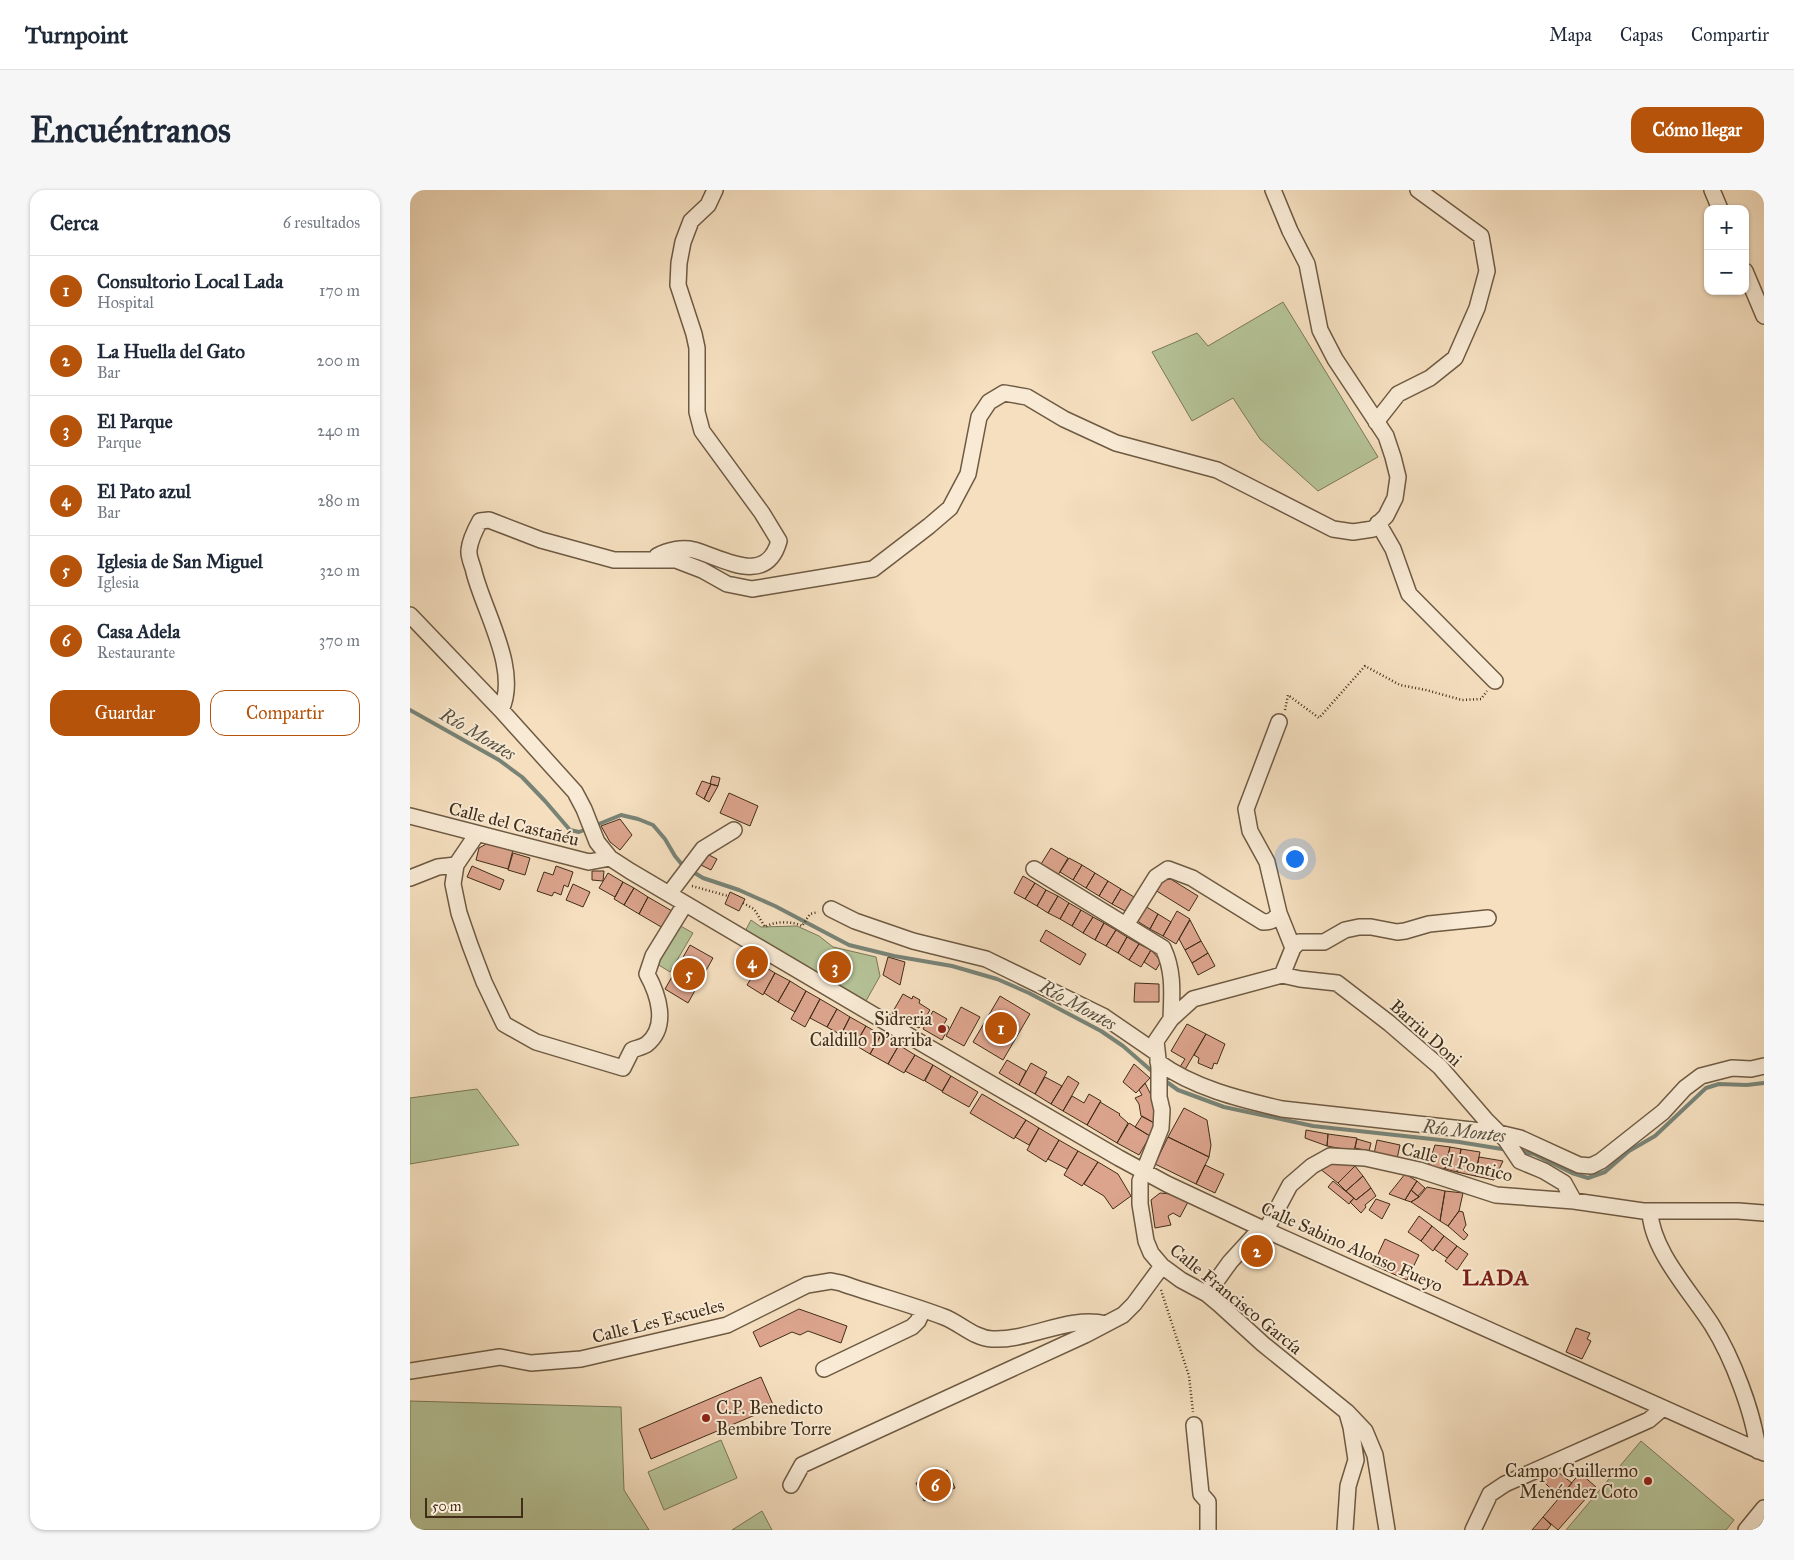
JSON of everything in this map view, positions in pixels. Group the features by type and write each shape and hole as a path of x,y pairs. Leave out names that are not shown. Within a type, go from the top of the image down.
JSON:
{"street":[{"path":"648,561 664,553 679,549 694,550 729,564 749,567 766,562 776,552 779,541 762,513 702,431 697,412 696,348 694,334 678,285 678,263 683,242 692,221 708,205 715,190"},
{"path":"501,710 506,700 505,674 499,639 476,577 469,551 473,534 480,521 489,520 541,540 614,560 676,560 702,570 727,584 752,589 873,569 950,508 968,474 979,417 989,402 1004,393 1027,397 1064,419 1116,443 1217,470 1333,529 1353,532 1373,528 1386,516 1395,498 1398,477 1394,457 1386,436 1335,359 1320,330 1307,264 1273,190"},
{"path":"1376,422 1398,394 1430,378 1455,358 1477,308 1487,270 1482,236 1418,190"},
{"path":"1712,190 1718,205"},
{"path":"1749,280 1764,316"},
{"path":"1378,523 1393,549 1408,594 1495,682"},
{"name":"Calle Sabino Alonso Fueyo","path":"410,616 501,710 575,792 597,842 610,858 928,1047 1167,1184 1761,1452"},
{"path":"1279,722 1246,809 1250,831 1267,862 1279,913 1293,948"},
{"name":"Calle del Castañéu","path":"410,816 589,862 610,858"},
{"path":"669,894 703,849 734,830"},
{"path":"477,834 456,865 453,884 459,914 484,982 504,1024 536,1042 623,1068 632,1050 646,1045 656,1034 660,1008 655,989 646,974 653,956 685,904"},
{"path":"410,878 438,867 456,865"},
{"path":"1034,869 1163,948 1169,962 1172,989 1172,1018"},
{"path":"1126,925 1156,877 1168,869 1192,878 1263,922 1270,922 1279,913"},
{"path":"831,909 854,921 913,941 986,959 1103,1016 1174,1074 1206,1088 1249,1102 1282,1109 1520,1138 1579,1165 1591,1166 1600,1161 1664,1112 1685,1088 1701,1076 1732,1068 1764,1066"},
{"path":"1282,974 1293,948 1299,942 1324,942 1345,930 1359,927 1371,927 1397,932 1429,924 1488,918"},
{"name":"Barriu Doni","path":"1144,1171 1162,1128 1156,1041 1172,1018 1193,999 1282,974 1300,979 1337,983 1389,1023 1440,1067 1502,1137 1520,1161 1544,1171 1564,1183 1574,1201"},
{"name":"Calle el Pontico","path":"1206,1294 1230,1262 1264,1229 1290,1185 1312,1166 1330,1156 1365,1158 1419,1170 1496,1195 1574,1201 1650,1211 1738,1211 1764,1213"},
{"name":"Calle Francisco García","path":"1144,1171 1140,1181 1140,1204 1146,1241 1150,1253 1162,1266 1181,1280 1206,1294 1263,1344 1347,1412 1364,1432 1375,1455 1386,1530"},
{"path":"1650,1211 1650,1225 1659,1247 1713,1326 1736,1373 1761,1452"},
{"path":"791,1485 802,1465 1123,1315 1134,1304 1162,1266"},
{"name":"Calle Les Escueles","path":"410,1371 500,1356 531,1363 581,1359 727,1325 806,1285 831,1281 946,1318 989,1339 1020,1337 1081,1323 1096,1322 1106,1324"},
{"path":"824,1369 912,1327 918,1321 923,1310"},
{"path":"1473,1530 1490,1494 1506,1484 1649,1420 1663,1408"},
{"path":"1344,1530 1348,1486 1356,1460 1347,1412"},
{"path":"1194,1426 1201,1494 1208,1502 1208,1530"},
{"path":"1746,1530 1764,1508"}],"path":[{"path":"1279,722 1288,695 1319,718 1365,666 1400,686 1426,690 1462,700 1481,699 1495,682"},
{"path":"680,878 728,896"},
{"path":"743,903 754,909 765,927 771,923 797,923 802,926 810,914"},
{"path":"1151,1280 1161,1289 1182,1349 1189,1376 1194,1426"}],"green space":[{"path":"1283,302 1378,457 1318,491 1260,439 1233,398 1192,421 1152,352 1197,333 1208,346"},
{"path":"751,920 761,927 797,926 819,936 833,947 876,957 880,976 862,1008 742,937"},
{"path":"677,924 693,933 670,972 654,962"},
{"path":"477,1089 519,1145 410,1164 410,1098"},
{"path":"410,1401 621,1407 624,1490 649,1530 410,1530"},
{"path":"721,1440 737,1478 664,1510 648,1472"},
{"name":"Campo Guillermo Menéndez Coto","path":"1641,1441 1734,1520 1726,1530 1566,1530"},
{"path":"762,1511 772,1530 732,1530"}],"building":[{"path":"712,776 720,778 718,786 710,784"},
{"path":"702,781 711,784 704,799 696,794"},
{"path":"711,784 718,786 709,802 704,799"},
{"path":"729,793 758,806 750,826 720,813"},
{"path":"620,819 632,835 620,850 610,842 601,826"},
{"path":"488,843 513,850 508,869 476,860 479,848"},
{"path":"1051,848 1068,858 1058,875 1041,864"},
{"path":"703,852 717,859 711,870 697,863"},
{"path":"513,853 530,858 525,875 508,870"},
{"path":"1069,858 1082,865 1073,880 1060,872"},
{"path":"1082,865 1095,873 1086,888 1073,880"},
{"path":"472,866 504,880 500,890 467,877"},
{"path":"556,866 573,872 568,887 564,885 561,895 554,892 552,896 537,891 544,872 553,875"},
{"path":"592,871 604,871 603,881 592,880"},
{"path":"608,873 623,882 615,897 599,888"},
{"path":"1095,873 1108,881 1099,896 1086,888"},
{"path":"1023,876 1035,883 1025,899 1014,893"},
{"path":"1169,878 1198,896 1189,911 1155,890 1162,879"},
{"path":"1108,881 1121,889 1112,904 1099,896"},
{"path":"623,882 634,888 624,905 614,899"},
{"path":"1035,883 1046,890 1037,906 1025,899"},
{"path":"573,884 590,892 583,907 566,900"},
{"path":"634,888 648,897 639,914 624,905"},
{"path":"1121,889 1134,897 1125,911 1112,904"},
{"path":"1046,890 1058,896 1048,913 1037,906"},
{"path":"730,892 745,899 739,911 725,904"},
{"path":"1058,896 1069,903 1060,919 1048,913"},
{"path":"648,897 672,911 663,928 639,914"},
{"path":"1069,903 1081,910 1072,926 1060,919"},
{"path":"1145,906 1158,914 1150,929 1137,921"},
{"path":"1081,910 1093,917 1083,933 1072,926"},
{"path":"1177,911 1190,919 1176,944 1163,936"},
{"path":"1158,914 1171,922 1163,936 1150,929"},
{"path":"1093,917 1104,923 1095,940 1083,933"},
{"path":"1190,920 1201,941 1185,950 1179,939"},
{"path":"1104,923 1116,930 1106,946 1095,940"},
{"path":"1046,930 1086,954 1080,965 1040,941"},
{"path":"1116,930 1127,937 1118,953 1106,946"},
{"path":"1127,937 1139,944 1129,960 1118,953"},
{"path":"1201,941 1208,953 1192,963 1185,950"},
{"path":"1139,944 1151,950 1141,967 1129,960"},
{"path":"690,945 713,958 688,1003 665,989"},
{"path":"1151,950 1161,961 1156,970 1144,962"},
{"path":"1208,953 1215,966 1198,975 1192,963"},
{"path":"746,956 760,964 751,978 737,970"},
{"path":"888,957 905,962 900,985 883,975"},
{"path":"760,964 775,973 763,995 747,985"},
{"path":"775,973 790,981 778,1002 764,993"},
{"path":"790,981 806,991 795,1012 778,1002"},
{"path":"1135,983 1159,984 1159,1002 1134,1002"},
{"path":"806,991 820,999 805,1027 791,1019"},
{"path":"903,994 912,999 913,996 920,1000 919,1003 930,1010 919,1028 892,1013"},
{"path":"1000,996 1030,1014 1003,1060 973,1042"},
{"path":"820,999 837,1009 827,1027 810,1018"},
{"path":"961,1007 980,1017 964,1046 946,1036"},
{"path":"837,1009 850,1017 841,1035 827,1027"},
{"path":"933,1011 947,1019 944,1024 949,1027 942,1040 923,1029"},
{"path":"850,1017 866,1026 855,1045 840,1036"},
{"path":"1187,1024 1206,1034 1183,1073 1178,1070 1185,1059 1171,1051"},
{"path":"866,1026 881,1035 870,1054 855,1045"},
{"path":"1206,1034 1225,1044 1217,1064 1214,1063 1212,1069 1198,1063 1199,1058 1194,1055"},
{"path":"881,1035 899,1045 888,1064 870,1054"},
{"path":"899,1045 915,1055 904,1073 888,1064"},
{"path":"915,1055 933,1065 924,1081 905,1071"},
{"path":"1007,1060 1026,1071 1019,1085 999,1073"},
{"path":"1031,1063 1047,1072 1035,1094 1019,1085"},
{"path":"1134,1064 1150,1078 1136,1093 1123,1082"},
{"path":"933,1065 951,1076 942,1091 925,1081"},
{"path":"951,1076 978,1092 969,1107 942,1092"},
{"path":"1068,1076 1079,1083 1063,1111 1051,1104"},
{"path":"1045,1077 1062,1086 1051,1104 1035,1094"},
{"path":"1145,1083 1153,1099 1156,1124 1141,1116 1139,1104 1135,1098 1142,1095 1139,1090"},
{"path":"982,1094 1026,1120 1014,1139 970,1113"},
{"path":"1089,1094 1101,1101 1087,1125 1063,1111 1072,1096 1084,1103"},
{"path":"1100,1102 1120,1114 1128,1123 1117,1143 1087,1125"},
{"path":"1184,1108 1207,1120 1211,1145 1209,1157 1168,1137"},
{"path":"1142,1116 1156,1124 1150,1136 1135,1127"},
{"path":"1026,1120 1039,1128 1029,1145 1015,1137"},
{"path":"1129,1123 1150,1136 1139,1155 1117,1143"},
{"path":"1039,1128 1059,1140 1046,1162 1027,1150"},
{"path":"1306,1130 1328,1134 1327,1146 1305,1138"},
{"path":"1328,1134 1357,1138 1354,1151 1327,1146"},
{"path":"1168,1137 1209,1157 1196,1184 1155,1164"},
{"path":"1357,1139 1371,1143 1369,1151 1355,1148"},
{"path":"1059,1140 1078,1151 1067,1169 1048,1159"},
{"path":"1377,1140 1400,1145 1397,1159 1374,1154"},
{"path":"1435,1145 1450,1147 1445,1169 1428,1166"},
{"path":"1450,1147 1461,1149 1457,1172 1445,1169"},
{"path":"1461,1149 1480,1152 1475,1176 1457,1172"},
{"path":"1078,1151 1098,1162 1082,1186 1064,1175"},
{"path":"1479,1157 1503,1161 1494,1180 1475,1176"},
{"path":"1098,1162 1118,1174 1131,1196 1113,1209 1104,1196 1084,1184"},
{"path":"1345,1163 1355,1166 1338,1183 1315,1165"},
{"path":"1205,1165 1224,1174 1215,1193 1196,1184"},
{"path":"1355,1166 1363,1176 1346,1191 1338,1183"},
{"path":"1405,1174 1417,1181 1405,1200 1389,1194"},
{"path":"1363,1176 1371,1188 1356,1200 1346,1191"},
{"path":"1333,1181 1354,1198 1349,1204 1328,1187"},
{"path":"1417,1181 1425,1188 1418,1196 1411,1190"},
{"path":"1427,1187 1445,1191 1440,1221 1411,1202 1419,1197"},
{"path":"1371,1188 1376,1196 1365,1205 1366,1207 1361,1213 1350,1202 1354,1198 1356,1200"},
{"path":"1411,1190 1419,1197 1411,1202 1405,1200"},
{"path":"1445,1191 1463,1193 1459,1211 1448,1226 1440,1221"},
{"path":"1160,1193 1171,1194 1188,1202 1180,1217 1173,1213 1168,1216 1171,1225 1155,1228 1151,1200"},
{"path":"1376,1199 1390,1204 1382,1219 1369,1210"},
{"path":"1459,1211 1463,1212 1466,1225 1463,1230 1468,1235 1464,1240 1448,1226"},
{"path":"1419,1216 1432,1226 1421,1241 1408,1232"},
{"path":"1432,1226 1444,1236 1433,1251 1421,1241"},
{"path":"1444,1236 1457,1246 1447,1258 1434,1249"},
{"path":"1385,1239 1419,1255 1407,1280 1373,1265"},
{"path":"1457,1246 1468,1254 1457,1270 1445,1261"},
{"name":"C.P. Benedicto Bembibre Torre","path":"799,1309 847,1326 841,1343 808,1331 800,1335 792,1332 760,1347 753,1332"},
{"path":"1576,1328 1590,1333 1587,1339 1591,1341 1582,1359 1566,1352"},
{"name":"C.P. Benedicto Bembibre Torre","path":"761,1377 774,1407 651,1459 639,1429"},
{"path":"1554,1469 1572,1483 1560,1498 1542,1480"},
{"path":"947,1470 955,1488 924,1501 916,1483"},
{"path":"1580,1473 1596,1487 1558,1530 1543,1517"},
{"path":"1543,1517 1551,1525 1547,1530 1532,1530"}],"waterway":[{"name":"Río Montes","path":"410,710 499,760 522,777 570,830 579,832 587,829"},
{"name":"Río Montes","path":"594,826 621,815 653,825 684,867"},
{"name":"Río Montes","path":"690,870 703,878 739,890 775,906 849,945 894,956 952,966 997,979 1029,993 1101,1031 1123,1046 1154,1073"},
{"name":"Río Montes","path":"1164,1080 1178,1090 1224,1107 1313,1126 1459,1142 1508,1150"},
{"name":"Río Montes","path":"1519,1151 1534,1154 1572,1173 1588,1178 1605,1172 1629,1151 1655,1136 1706,1088 1719,1084 1747,1085 1764,1083"}],"place":[{"name":"El Pato azul","path":"752,962"},
{"name":"El Parque","path":"835,967"},
{"name":"Iglesia de San Miguel","path":"689,974"},
{"name":"Consultorio Local Lada","path":"1001,1028"},
{"name":"Sidreria Caldillo D'arriba","path":"942,1029"},
{"name":"La Huella del Gato","path":"1257,1251"},
{"name":"C.P. Benedicto Bembibre Torre","path":"706,1418"},
{"name":"Campo Guillermo Menéndez Coto","path":"1648,1481"},
{"name":"Casa Adela","path":"935,1485"}],"district":[{"name":"LADA","path":"1496,1277"}]}
